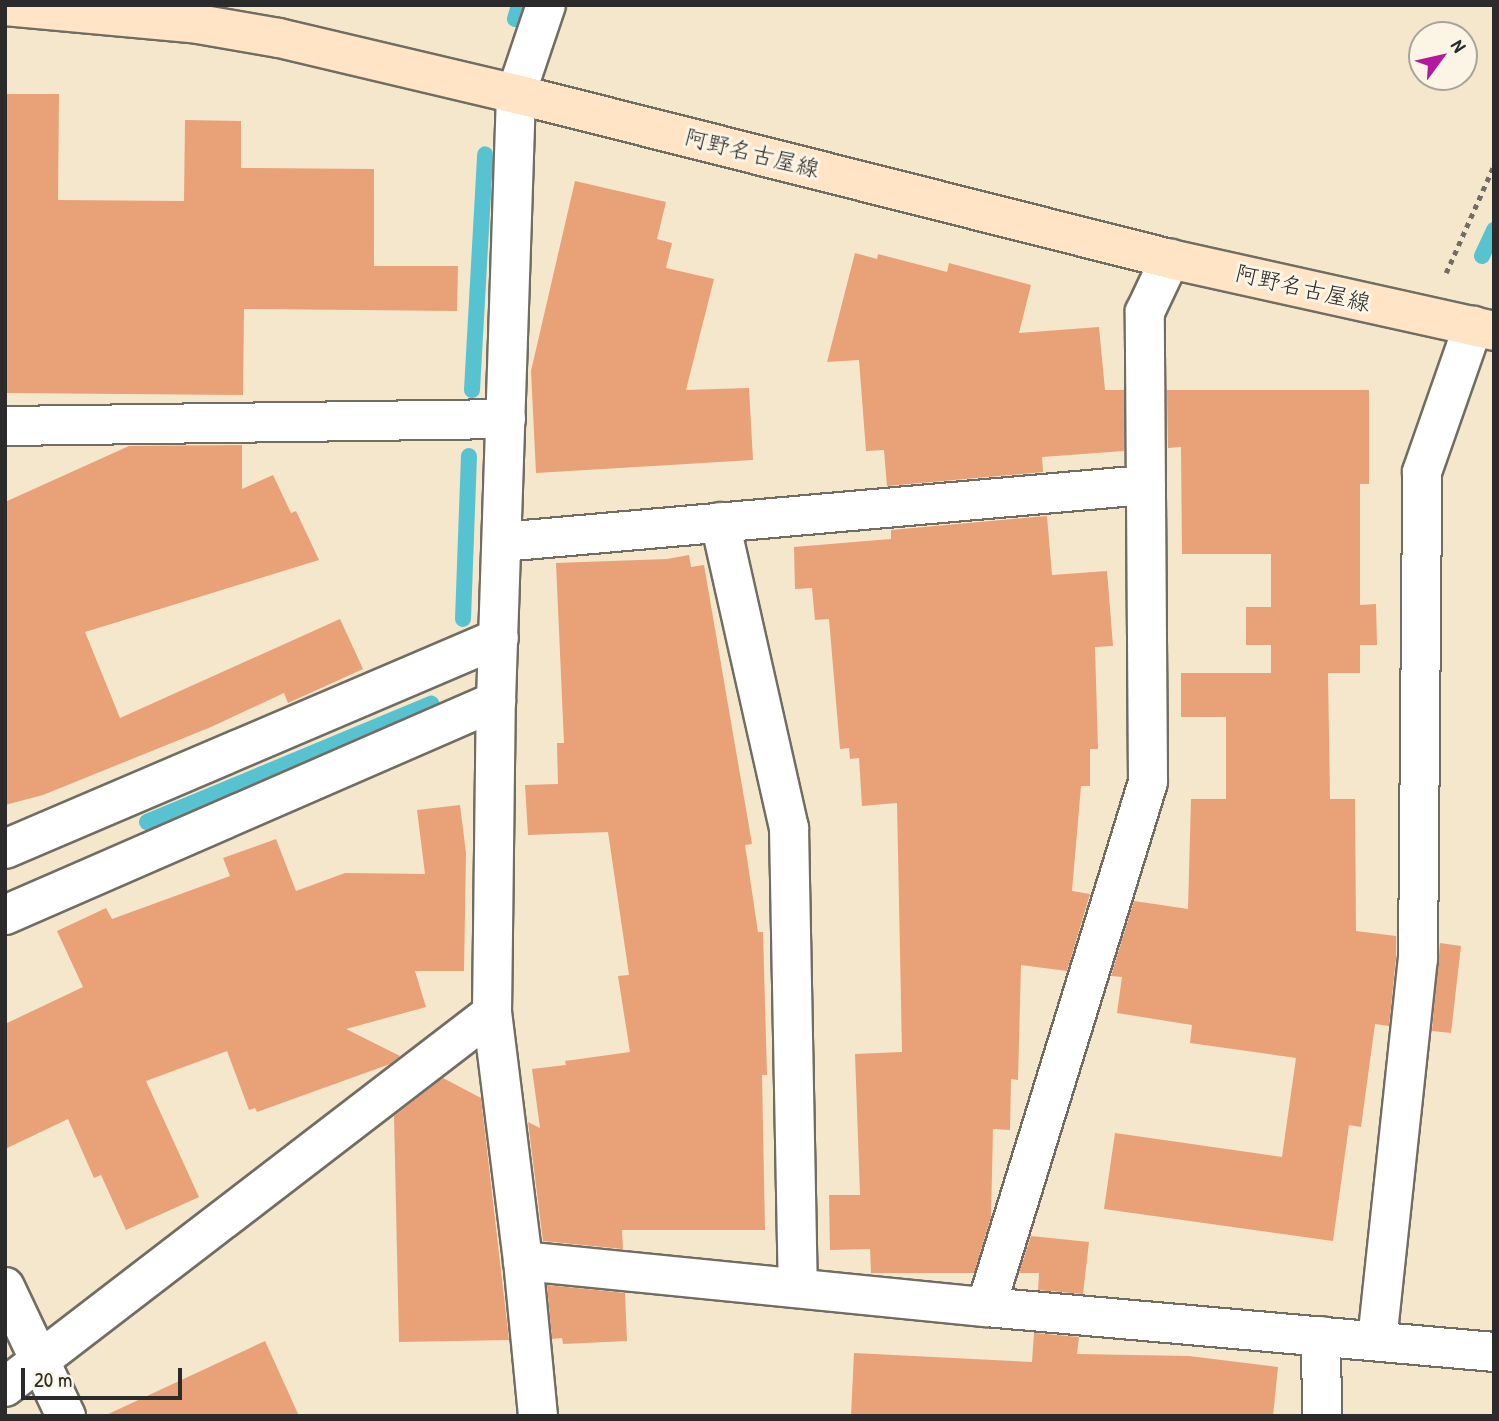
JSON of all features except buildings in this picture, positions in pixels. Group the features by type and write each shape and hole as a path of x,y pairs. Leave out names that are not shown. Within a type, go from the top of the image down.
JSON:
{"main road":[{"name":"阿野名古屋線","path":"5,6 198,24 279,38 516,94 1170,259 1484,329"}],"street":[{"path":"538,1416 523,1261 492,1013 496,701 516,94 547,5"},
{"path":"986,1307 1148,782 1145,312 1170,259"},
{"path":"1377,1340 1418,959 1422,472 1484,329"},
{"path":"5,426 506,418"},
{"path":"502,542 1145,485"},
{"path":"720,522 789,828 798,1286"},
{"path":"5,849 499,638"},
{"path":"5,915 496,701"},
{"path":"5,1387 492,1013"},
{"path":"523,1261 798,1286 986,1307 1494,1352"},
{"path":"5,1287 66,1416"},
{"path":"1321,1336 1322,1416"}],"path":[{"path":"1427,316 1494,165"}],"waterway":[{"path":"515,19 519,5"},
{"path":"472,390 485,154"},
{"path":"1482,256 1494,230"},
{"path":"463,619 469,456"},
{"path":"147,822 431,704"}]}
